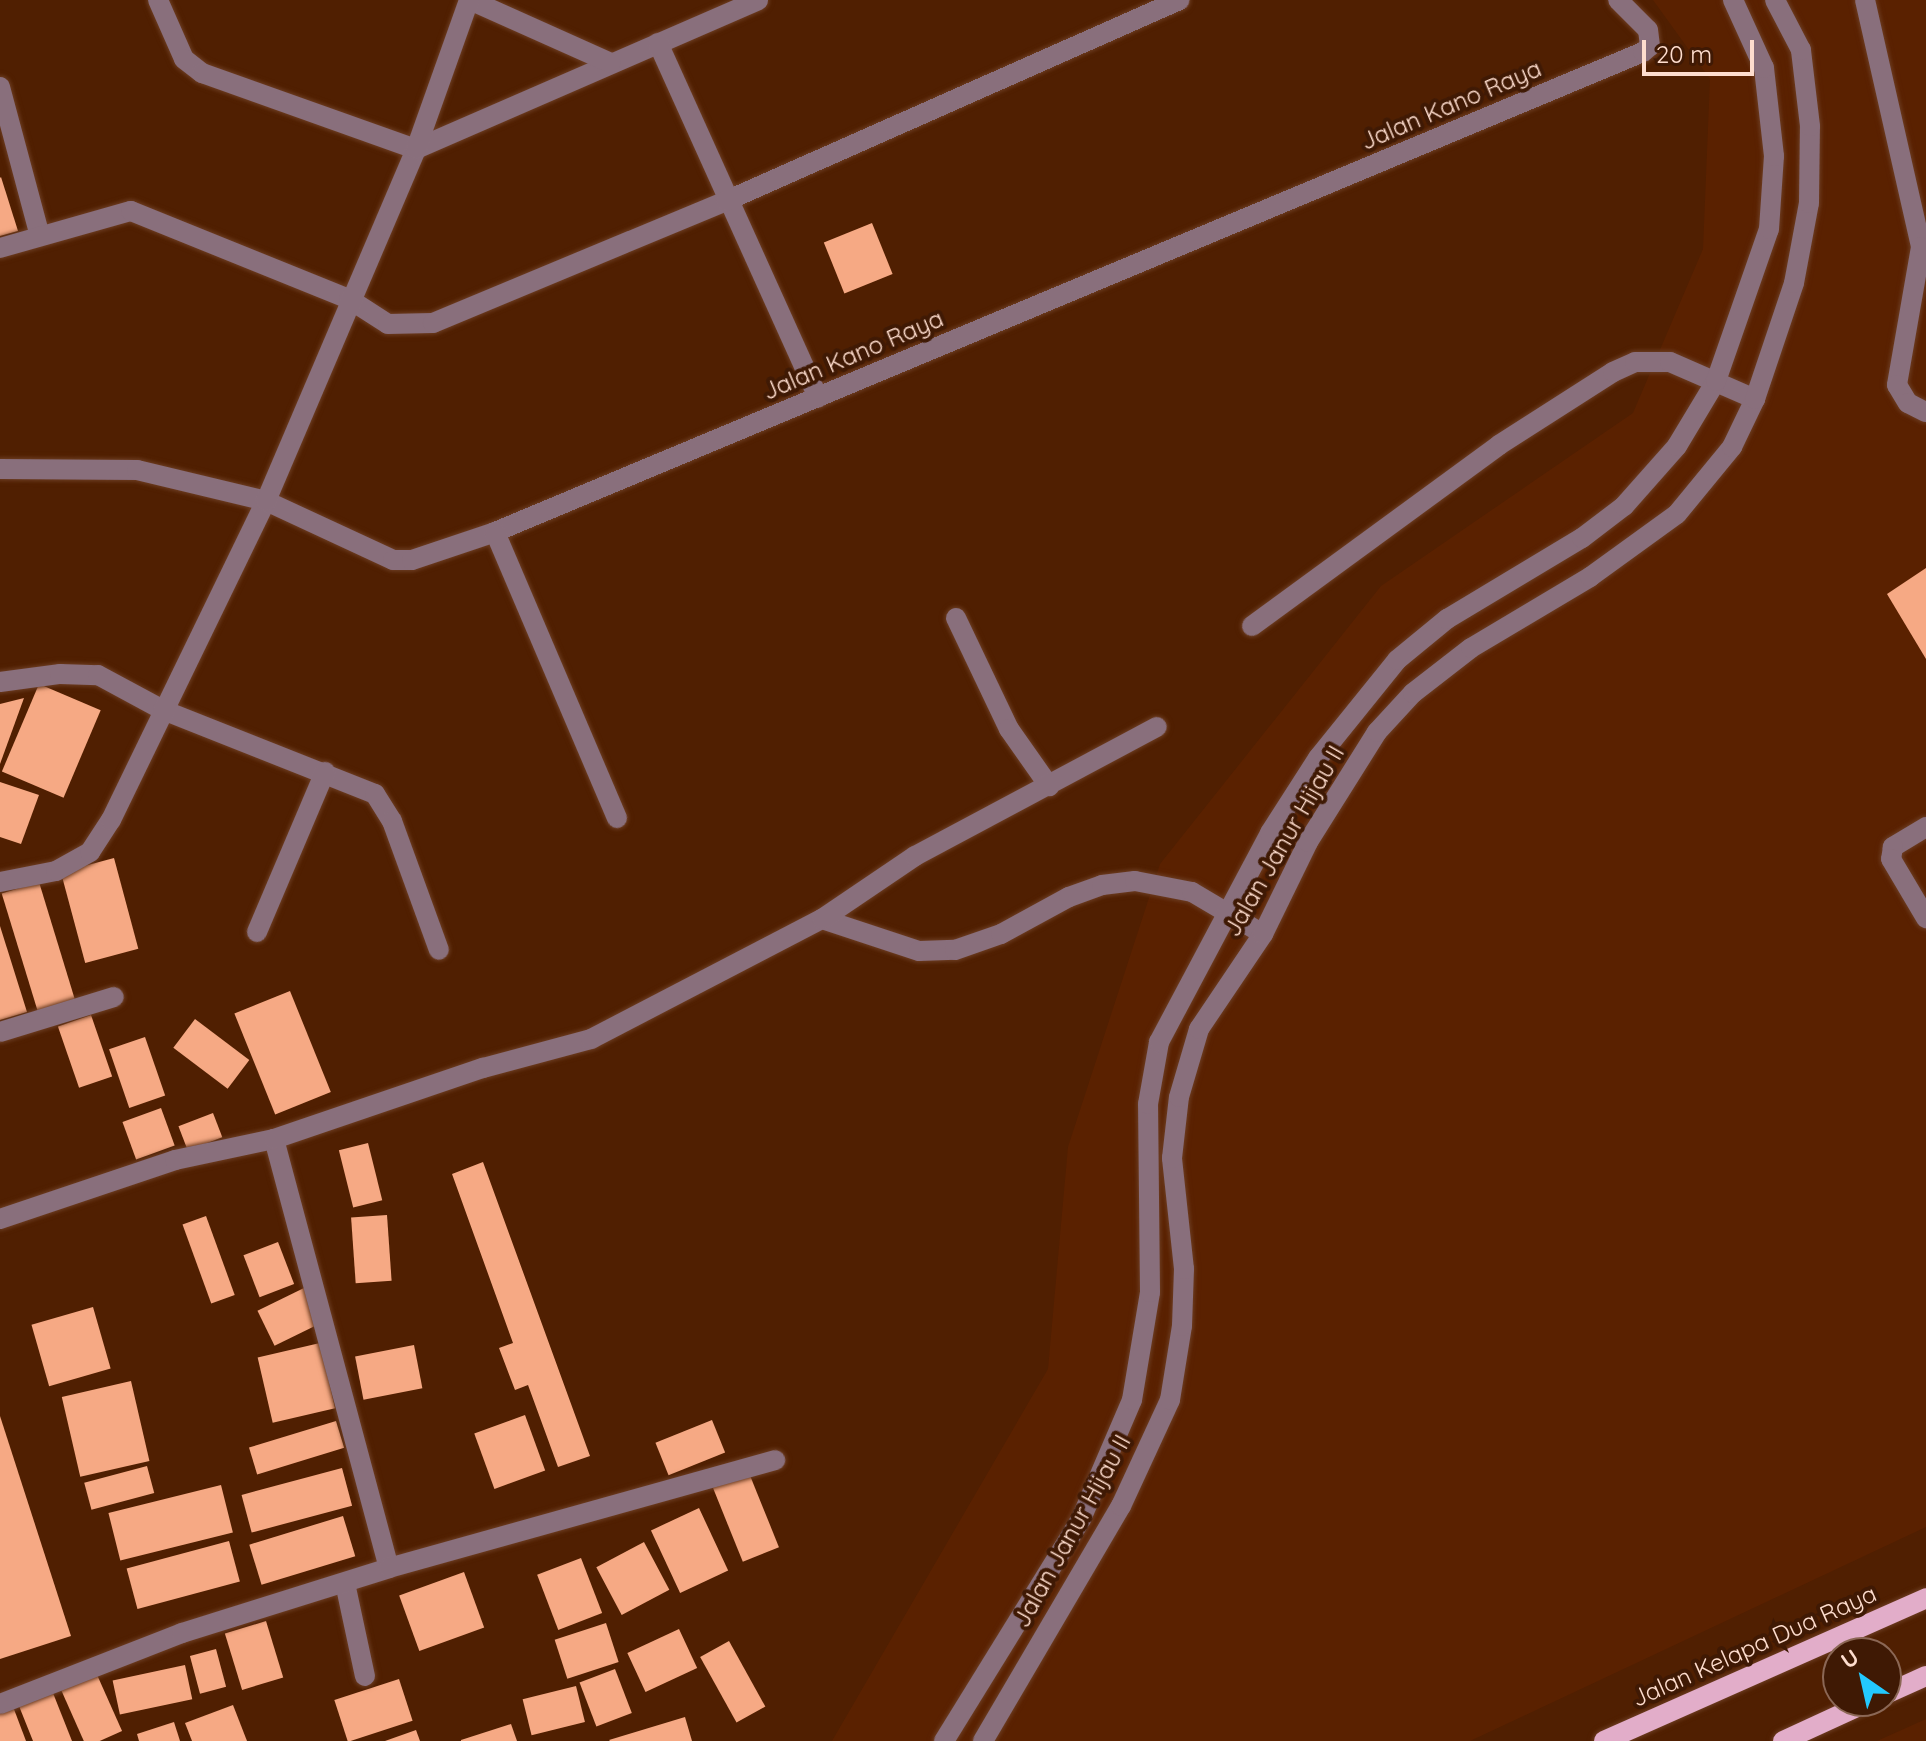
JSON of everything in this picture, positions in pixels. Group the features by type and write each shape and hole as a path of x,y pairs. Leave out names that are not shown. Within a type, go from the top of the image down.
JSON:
{"main road":[{"name":"Jalan Kelapa Dua Raya","path":"1604,1741 1926,1598"},
{"path":"1902,1687 1926,1676"},
{"path":"1783,1741 1835,1717"}],"street":[{"path":"158,0 184,59 202,73 416,149 758,0"},
{"path":"0,882 56,871 90,852 266,501 349,299 416,149 470,0 611,63"},
{"path":"0,248 39,233 131,211 146,214 349,299 388,324 433,323 726,201 1179,0"},
{"name":"Jalan Kano Raya","path":"0,469 137,470 266,501 393,560 412,560 495,532 1643,52 1650,46 1648,30 1618,0"},
{"name":"Jalan Janur Hijau II","path":"944,1741 1081,1519 1132,1400 1150,1292 1148,1104 1159,1042 1225,914 1318,758 1397,660 1447,619 1582,538 1624,506 1677,446 1716,381 1769,229 1774,156 1764,68 1733,0"},
{"name":"Jalan Janur Hijau II","path":"983,1741 1121,1506 1170,1400 1183,1312 1184,1269 1172,1158 1179,1097 1199,1029 1263,934 1308,842 1347,778 1413,693 1471,648 1602,569 1677,514 1732,447 1755,399 1794,283 1809,203 1810,126 1801,50 1775,0"},
{"path":"1865,0 1921,247 1897,385 1908,403 1926,412"},
{"path":"658,43 726,201 818,398"},
{"path":"0,87 39,233"},
{"path":"1252,626 1499,445 1635,362 1670,362 1755,399"},
{"path":"495,532 617,818"},
{"path":"956,618 1009,729 1049,786"},
{"path":"0,682 60,674 98,675 163,710 375,794 384,805 439,950"},
{"path":"0,1219 175,1160 274,1139 483,1068 591,1039 822,919 915,856 1157,727"},
{"path":"257,932 325,772"},
{"path":"1926,827 1893,847 1891,859 1926,918"},
{"path":"822,919 919,951 955,950 1001,934 1069,897 1102,885 1135,881 1192,892 1263,934"},
{"path":"0,1032 114,997"},
{"path":"274,1139 389,1568"},
{"path":"0,1704 182,1633 389,1568 775,1460"},
{"path":"345,1583 365,1676"}],"shaded area":[{"path":"1653,0 1926,0 1926,1527 1470,1741 832,1741 1048,1369 1068,1147 1160,864 1381,586 1633,413 1703,249 1710,79"},
{"path":"1926,1719 1926,1741 1877,1741"}],"building":[{"path":"0,178 18,231 0,236"},
{"path":"872,223 893,274 844,293 824,242"},
{"path":"1926,568 1926,659 1887,594"},
{"path":"39,684 101,710 64,798 2,771"},
{"path":"24,698 0,764 0,704"},
{"path":"0,782 39,795 21,844 0,837"},
{"path":"114,858 138,949 85,963 61,872"},
{"path":"39,882 75,1000 38,1011 2,893"},
{"path":"0,926 27,1012 0,1020"},
{"path":"290,991 331,1092 275,1115 234,1013"},
{"path":"91,1015 112,1076 79,1088 58,1026"},
{"path":"195,1019 249,1060 228,1089 173,1048"},
{"path":"145,1037 165,1096 129,1108 109,1049"},
{"path":"161,1108 175,1146 136,1160 122,1122"},
{"path":"213,1113 222,1137 188,1151 178,1126"},
{"path":"368,1143 382,1200 353,1208 339,1150"},
{"path":"483,1162 590,1456 558,1467 528,1385 515,1390 499,1348 513,1343 452,1174"},
{"path":"387,1215 392,1281 356,1283 351,1218"},
{"path":"206,1216 235,1295 211,1303 183,1225"},
{"path":"278,1242 294,1284 260,1297 243,1255"},
{"path":"306,1287 323,1322 275,1346 257,1311"},
{"path":"93,1307 111,1369 49,1386 31,1325"},
{"path":"320,1343 335,1408 273,1423 258,1357"},
{"path":"414,1345 422,1388 363,1400 355,1356"},
{"path":"131,1381 149,1461 80,1477 62,1397"},
{"path":"525,1415 545,1470 494,1489 474,1433"},
{"path":"0,1416 71,1636 0,1659"},
{"path":"712,1420 725,1452 669,1475 655,1443"},
{"path":"336,1421 344,1448 257,1474 249,1448"},
{"path":"147,1466 154,1493 91,1510 84,1483"},
{"path":"342,1468 352,1506 252,1533 242,1495"},
{"path":"749,1473 779,1547 743,1562 713,1488"},
{"path":"221,1485 233,1533 120,1561 108,1513"},
{"path":"699,1508 728,1571 680,1593 651,1530"},
{"path":"343,1516 355,1556 262,1585 249,1545"},
{"path":"229,1541 240,1582 137,1609 127,1568"},
{"path":"644,1542 669,1590 622,1615 596,1567"},
{"path":"581,1558 602,1613 558,1630 537,1575"},
{"path":"464,1572 484,1627 419,1651 399,1596"},
{"path":"266,1621 283,1677 242,1690 225,1634"},
{"path":"606,1623 619,1662 567,1679 555,1640"},
{"path":"679,1629 697,1668 646,1692 627,1653"},
{"path":"729,1641 765,1707 736,1723 700,1657"},
{"path":"216,1649 226,1687 200,1694 190,1656"},
{"path":"185,1665 192,1699 120,1715 113,1680"},
{"path":"94,1668 122,1731 100,1741 84,1741 58,1684"},
{"path":"615,1669 632,1713 596,1726 580,1683"},
{"path":"399,1679 413,1721 348,1741 334,1700"},
{"path":"576,1686 585,1722 532,1735 523,1699"},
{"path":"51,1688 72,1741 33,1741 17,1701"},
{"path":"12,1704 26,1741 0,1741 0,1708"},
{"path":"233,1705 247,1741 192,1741 185,1723"},
{"path":"685,1717 692,1741 609,1740"},
{"path":"174,1722 180,1741 139,1741 137,1734"},
{"path":"511,1724 517,1741 461,1741 461,1740"},
{"path":"416,1730 420,1741 385,1741"}]}
